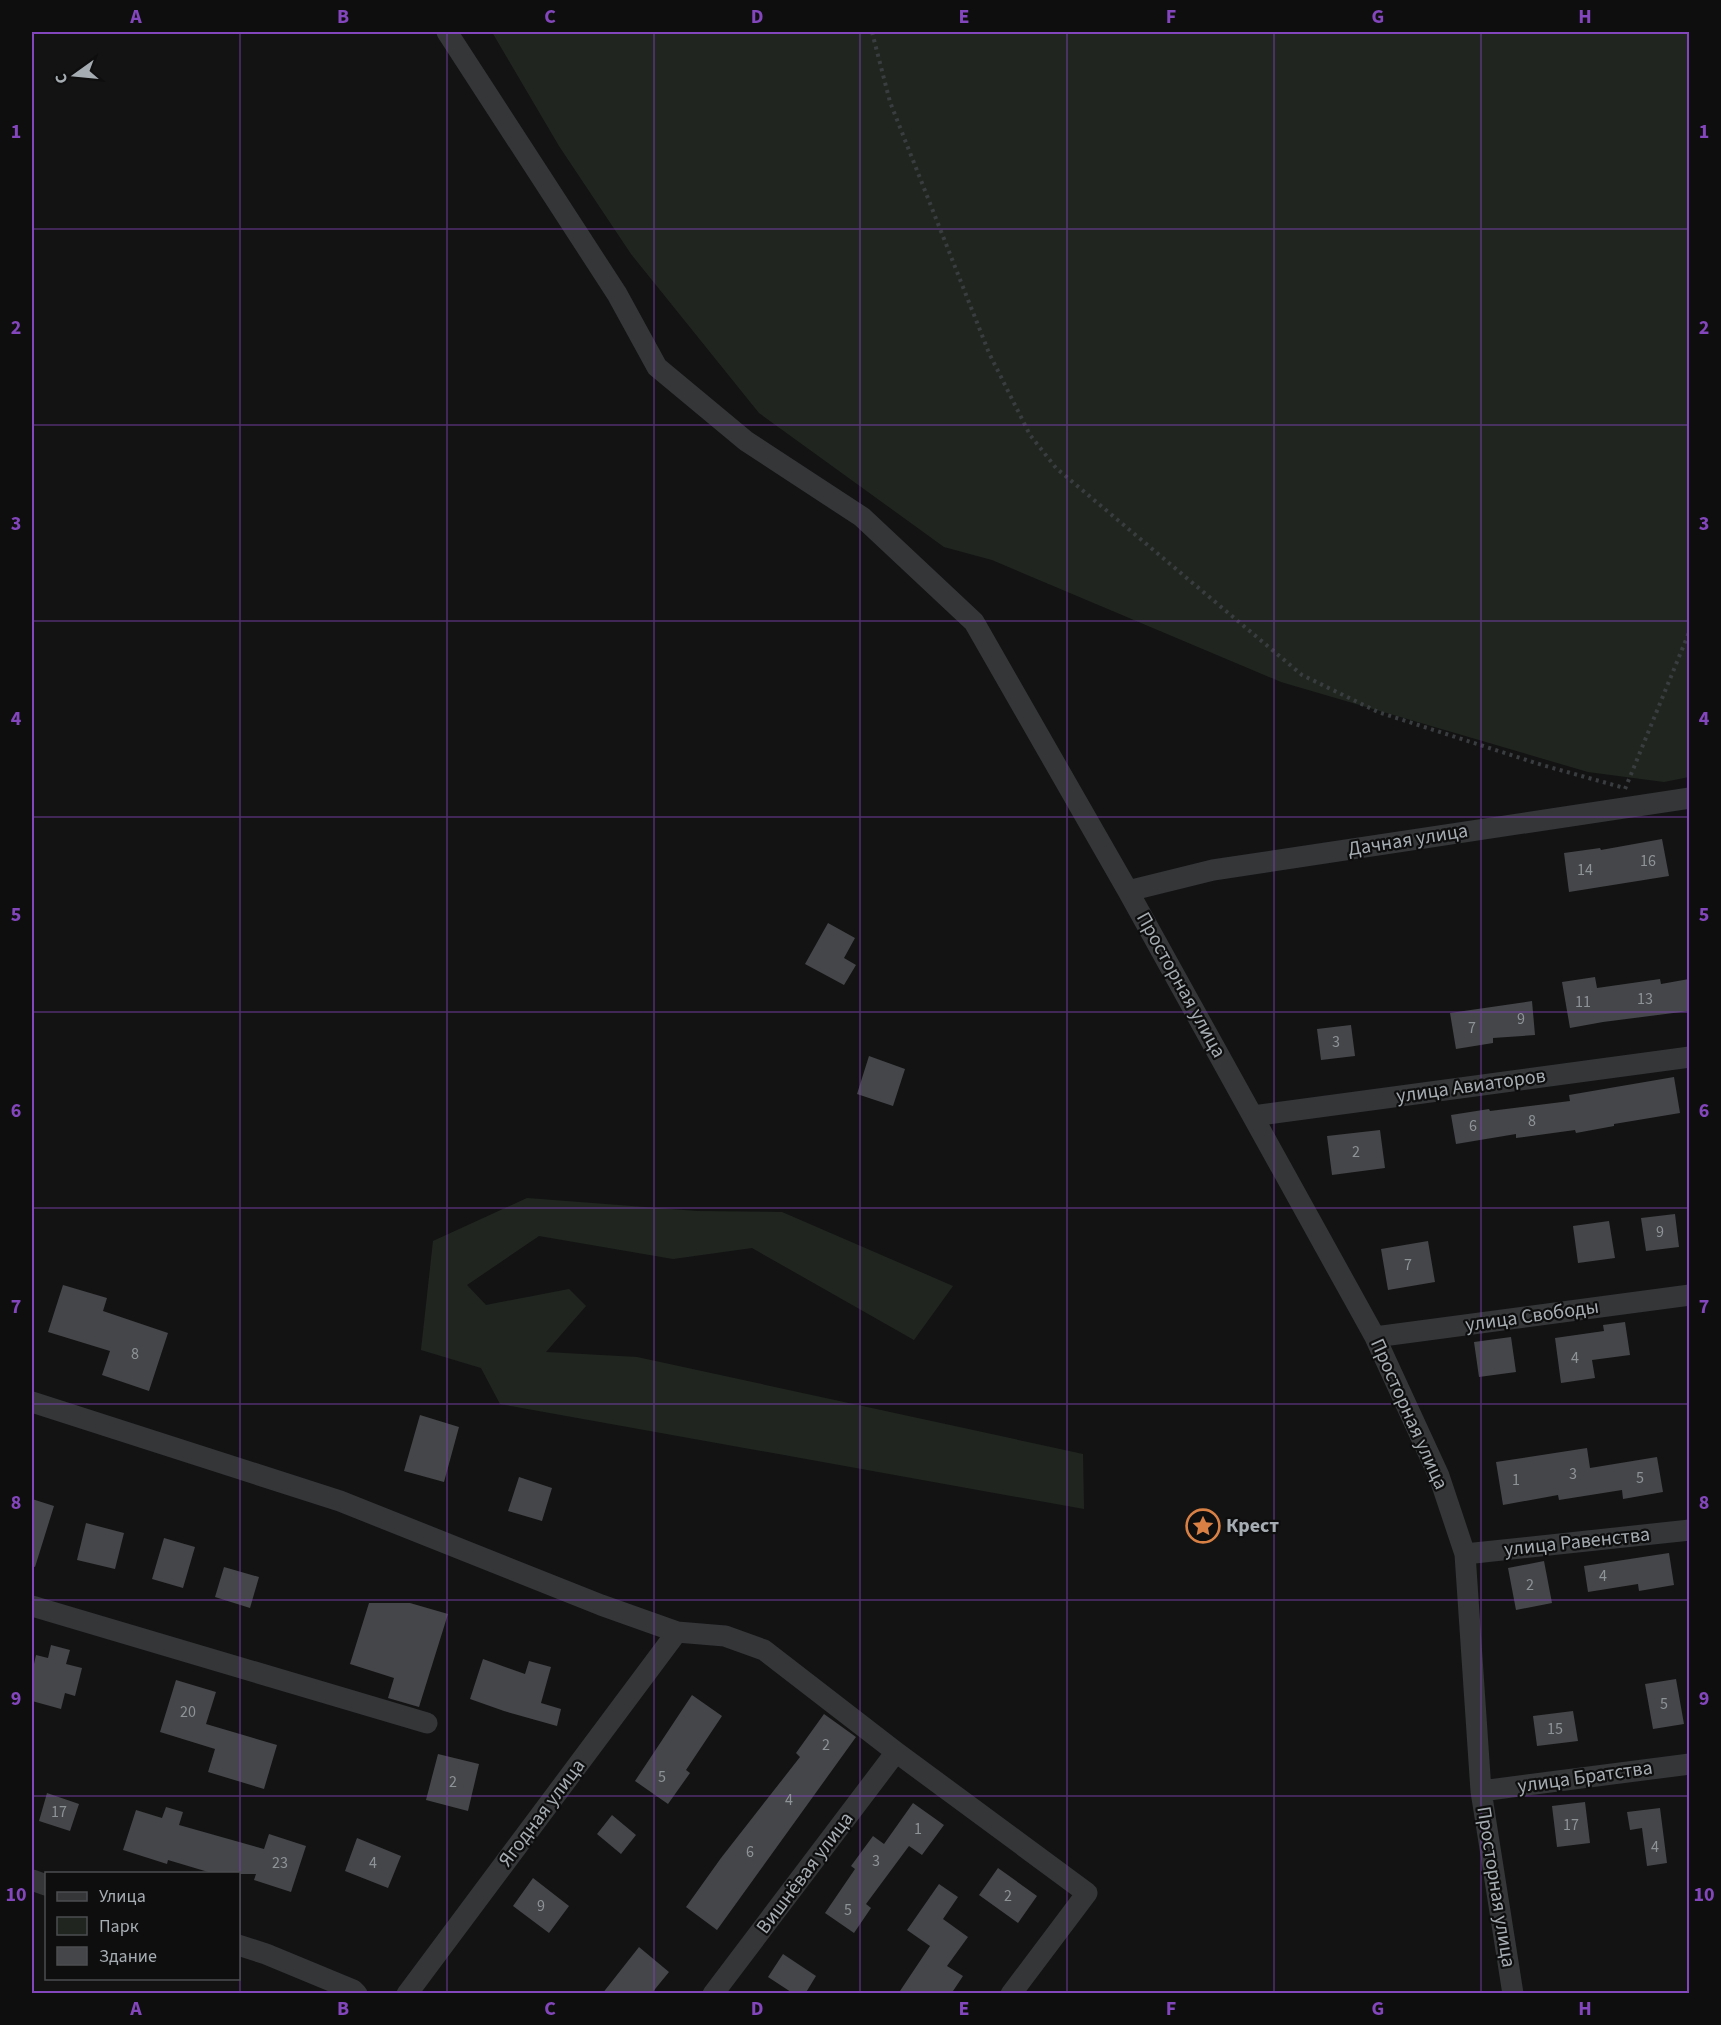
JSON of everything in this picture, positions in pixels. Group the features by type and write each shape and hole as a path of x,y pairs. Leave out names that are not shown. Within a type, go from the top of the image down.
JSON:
{"street":[{"name":"Просторная улица","path":"447,32 617,294 657,366 746,441 862,517 974,622 1128,891 1375,1337 1439,1476 1465,1554 1481,1791 1512,1994"},
{"name":"Дачная улица","path":"1128,891 1213,870 1627,798 1689,798"},
{"name":"улица Авиаторов","path":"1253,1116 1689,1057"},
{"name":"улица Свободы","path":"1375,1337 1689,1295"},
{"path":"32,1402 340,1501 601,1605 677,1632 724,1636 764,1650 896,1752 1087,1893 1011,1994"},
{"name":"улица Равенства","path":"1465,1554 1689,1530"},
{"path":"32,1606 427,1723"},
{"name":"Ягодная улица","path":"407,1994 677,1632"},
{"name":"Вишнёвая улица","path":"714,1994 896,1752"},
{"name":"улица Братства","path":"1481,1791 1689,1764"},
{"path":"240,1946 267,1954 353,1990 357,1994"}],"path":[{"path":"872,32 890,102 989,353 1030,435 1056,468 1302,675 1378,712 1542,765 1627,798 1689,630"}],"green space":[{"path":"492,32 1689,32 1689,777 1664,782 1588,772 1281,682 992,560 944,547 759,413 631,254 559,146"},
{"path":"527,1198 697,1211 782,1212 953,1286 914,1340 752,1248 673,1259 539,1236 467,1285 486,1305 569,1289 586,1306 546,1352 637,1357 1083,1454 1084,1509 500,1404 481,1368 421,1350 433,1241"}],"building":[{"path":"1662,839 1669,876 1569,892 1564,853 1600,848 1601,850"},
{"path":"828,923 855,938 844,958 856,965 844,985 805,964"},
{"path":"1595,977 1597,988 1660,979 1661,984 1689,979 1689,1011 1570,1028 1562,982"},
{"path":"1532,1001 1535,1035 1493,1038 1493,1043 1456,1049 1450,1013"},
{"path":"1351,1025 1355,1056 1321,1060 1317,1029"},
{"path":"869,1056 905,1069 893,1106 857,1094"},
{"path":"1674,1077 1680,1113 1576,1133 1575,1130 1516,1138 1516,1134 1456,1144 1451,1115 1570,1101 1569,1095"},
{"path":"1380,1130 1385,1168 1332,1175 1327,1136"},
{"path":"1675,1214 1679,1247 1646,1251 1641,1218"},
{"path":"1609,1221 1615,1258 1578,1263 1573,1226"},
{"path":"1428,1241 1435,1282 1388,1290 1381,1249"},
{"path":"63,1285 107,1298 103,1311 168,1333 149,1391 102,1375 110,1351 48,1332"},
{"path":"1625,1322 1630,1355 1592,1360 1595,1378 1561,1383 1555,1338 1604,1331 1603,1325"},
{"path":"1511,1337 1516,1372 1479,1377 1474,1342"},
{"path":"420,1415 459,1427 444,1482 404,1471"},
{"path":"1587,1448 1590,1468 1657,1457 1663,1492 1623,1499 1622,1490 1559,1500 1558,1495 1503,1505 1496,1462"},
{"path":"519,1477 552,1488 542,1521 508,1511"},
{"path":"32,1499 54,1506 35,1567 32,1566"},
{"path":"86,1523 124,1533 115,1569 77,1560"},
{"path":"164,1538 195,1547 183,1588 152,1579"},
{"path":"1669,1553 1674,1585 1639,1591 1638,1584 1588,1592 1584,1566"},
{"path":"1544,1561 1552,1603 1516,1610 1508,1568"},
{"path":"224,1567 259,1577 250,1608 215,1597"},
{"path":"369,1603 410,1603 448,1614 419,1707 388,1698 394,1678 350,1664"},
{"path":"51,1645 70,1650 66,1664 82,1668 75,1696 65,1693 61,1709 32,1701 32,1673 36,1655 48,1658"},
{"path":"483,1659 525,1674 529,1661 551,1667 541,1703 561,1709 557,1726 470,1699"},
{"path":"1676,1679 1684,1724 1653,1729 1645,1684"},
{"path":"176,1680 216,1692 206,1724 277,1745 264,1789 208,1772 215,1749 160,1732"},
{"path":"692,1695 722,1716 686,1770 690,1773 668,1804 635,1781"},
{"path":"1573,1711 1578,1741 1537,1746 1533,1716"},
{"path":"824,1714 856,1737 717,1930 686,1907 800,1757 796,1753"},
{"path":"438,1754 479,1764 468,1811 426,1800"},
{"path":"47,1793 79,1804 70,1831 39,1821"},
{"path":"1585,1802 1590,1843 1557,1847 1552,1806"},
{"path":"913,1803 944,1825 922,1855 909,1846 866,1904 871,1908 854,1933 825,1913 855,1869 851,1866 873,1836 884,1844"},
{"path":"166,1807 183,1812 179,1825 264,1849 269,1834 306,1846 291,1892 254,1880 256,1874 208,1872 168,1860 167,1864 123,1850 136,1810 162,1818"},
{"path":"1660,1808 1667,1863 1647,1866 1642,1828 1630,1830 1627,1812"},
{"path":"612,1815 636,1835 621,1854 597,1834"},
{"path":"357,1838 401,1856 388,1888 345,1871"},
{"path":"998,1868 1037,1896 1018,1923 979,1895"},
{"path":"533,1878 569,1906 549,1933 513,1906"},
{"path":"939,1884 958,1897 943,1919 968,1937 947,1966 963,1976 951,1994 898,1994 930,1946 907,1930"},
{"path":"639,1947 669,1972 651,1994 602,1994"},
{"path":"783,1954 816,1976 805,1994 794,1994 768,1977"}],"place":[{"name":"Крест","path":"1203,1526"}]}
